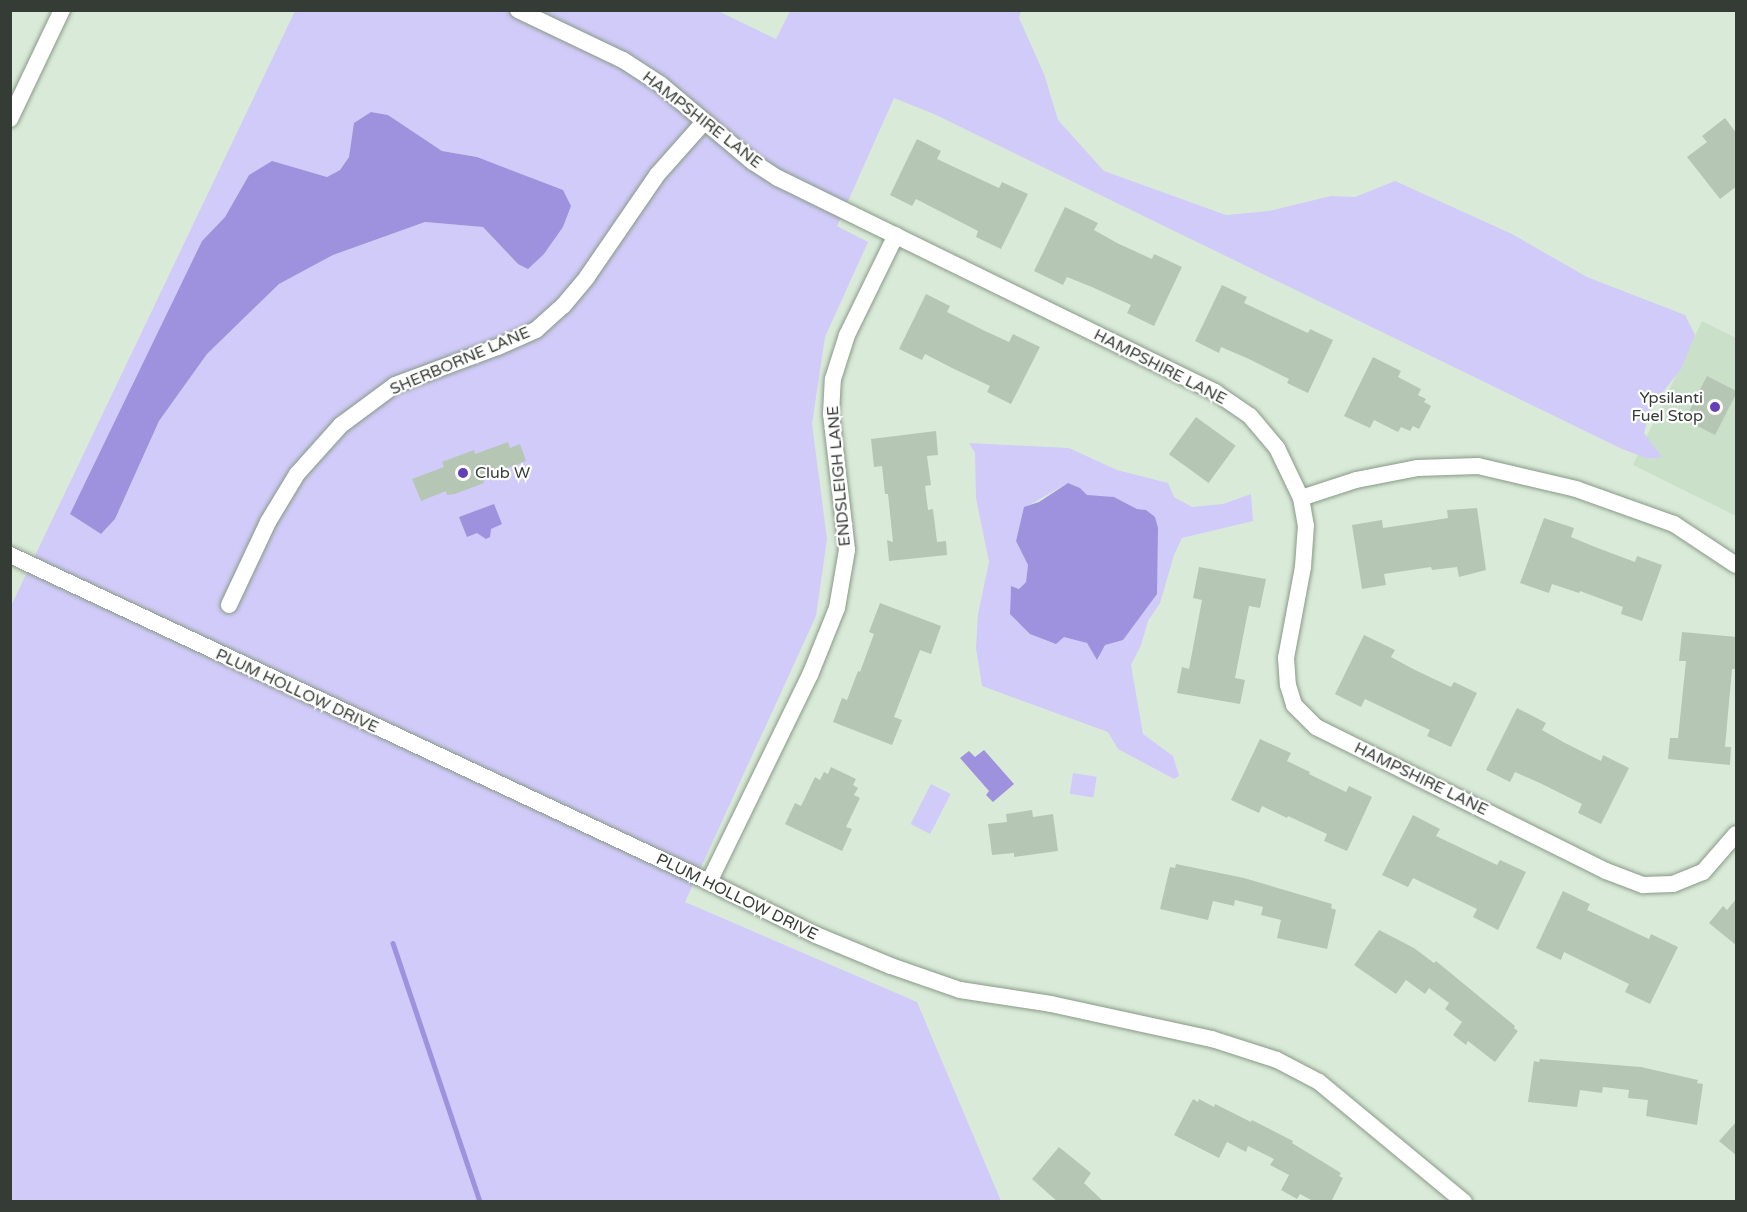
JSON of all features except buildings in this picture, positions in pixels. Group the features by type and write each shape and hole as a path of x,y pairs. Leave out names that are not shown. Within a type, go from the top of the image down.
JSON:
{"street":[{"path":"10,119 62,10"},
{"name":"HAMPSHIRE LANE","path":"518,10 624,60 660,84 753,162 778,178 1215,392 1250,416 1277,448 1301,498 1306,525 1303,567 1286,658 1288,685 1294,705 1316,727 1606,871 1643,885 1673,884 1703,872 1737,834"},
{"name":"SHERBORNE LANE","path":"229,605 268,522 297,474 341,425 396,385 498,347 536,330 575,292 657,175 704,122"},
{"name":"ENDSLEIGH LANE","path":"709,882 810,675 837,608 847,550 831,414 833,379 847,335 896,235"},
{"path":"1301,498 1356,480 1417,468 1478,466 1576,489 1674,524 1737,565"},
{"name":"PLUM HOLLOW DRIVE","path":"10,555 709,882 816,935 891,966 960,990 1051,1004 1212,1039 1276,1060 1319,1082 1464,1202"}],"shaded area":[{"path":"295,11 718,11 776,39 790,11 1021,11 1019,18 1044,74 1058,120 1104,171 1226,215 1269,211 1331,196 1355,197 1395,181 1512,234 1587,277 1685,315 1695,335 1681,369 1651,407 1644,433 1662,457 1649,459 1622,449 934,114 894,98 837,226 868,242 825,337 812,424 827,539 816,616 685,902 917,1002 1001,1201 11,1201 10,608","holes":["371,112 388,115 442,151 477,157 571,206 563,227 544,254 518,264 483,227 425,222 333,255 279,284 207,354 159,421 115,519 101,534 71,514 202,241 225,217 249,175 271,162 327,177 340,170 349,157 355,123"]},
{"path":"371,112 388,115 442,151 477,157 563,190 571,206 563,227 544,254 528,269 518,264 483,227 425,222 333,255 279,284 207,354 159,421 115,519 101,534 70,514 202,241 225,217 249,175 272,161 327,177 340,170 349,157 354,123"},
{"path":"1702,321 1736,338 1736,516 1633,465"},
{"path":"969,443 1069,448 1117,470 1168,483 1174,497 1192,507 1223,504 1251,494 1253,521 1182,538 1174,555 1160,603 1148,621 1141,645 1131,665 1143,734 1173,756 1179,776 1174,779 1118,749 1108,732 982,686 976,648 978,614 989,562 976,498 975,453","holes":["1068,483 1080,488 1087,496 1114,497 1137,509 1146,510 1149,514 1098,660 1087,643 1020,623 1010,613 1011,586 1019,589 1026,582 1028,565 1016,541 1024,508"]},
{"path":"1068,483 1080,488 1087,495 1114,497 1137,509 1146,510 1155,517 1158,528 1157,594 1123,640 1105,645 1097,660 1087,643 1064,637 1056,644 1030,634 1010,614 1011,586 1019,589 1026,582 1028,565 1016,541 1024,507 1039,502"},
{"path":"494,504 502,524 491,529 490,537 486,539 477,533 467,537 459,517"},
{"path":"984,750 1014,784 993,802 986,795 989,791 960,758 969,751 975,757"},
{"path":"1073,773 1097,777 1093,797 1070,794"},
{"path":"931,784 951,794 930,834 911,824"}],"waterway":[{"path":"393,943 480,1202"}],"place":[{"name":"Ypsilanti Fuel Stop","path":"1715,407"},
{"name":"Club W","path":"463,473"}]}
